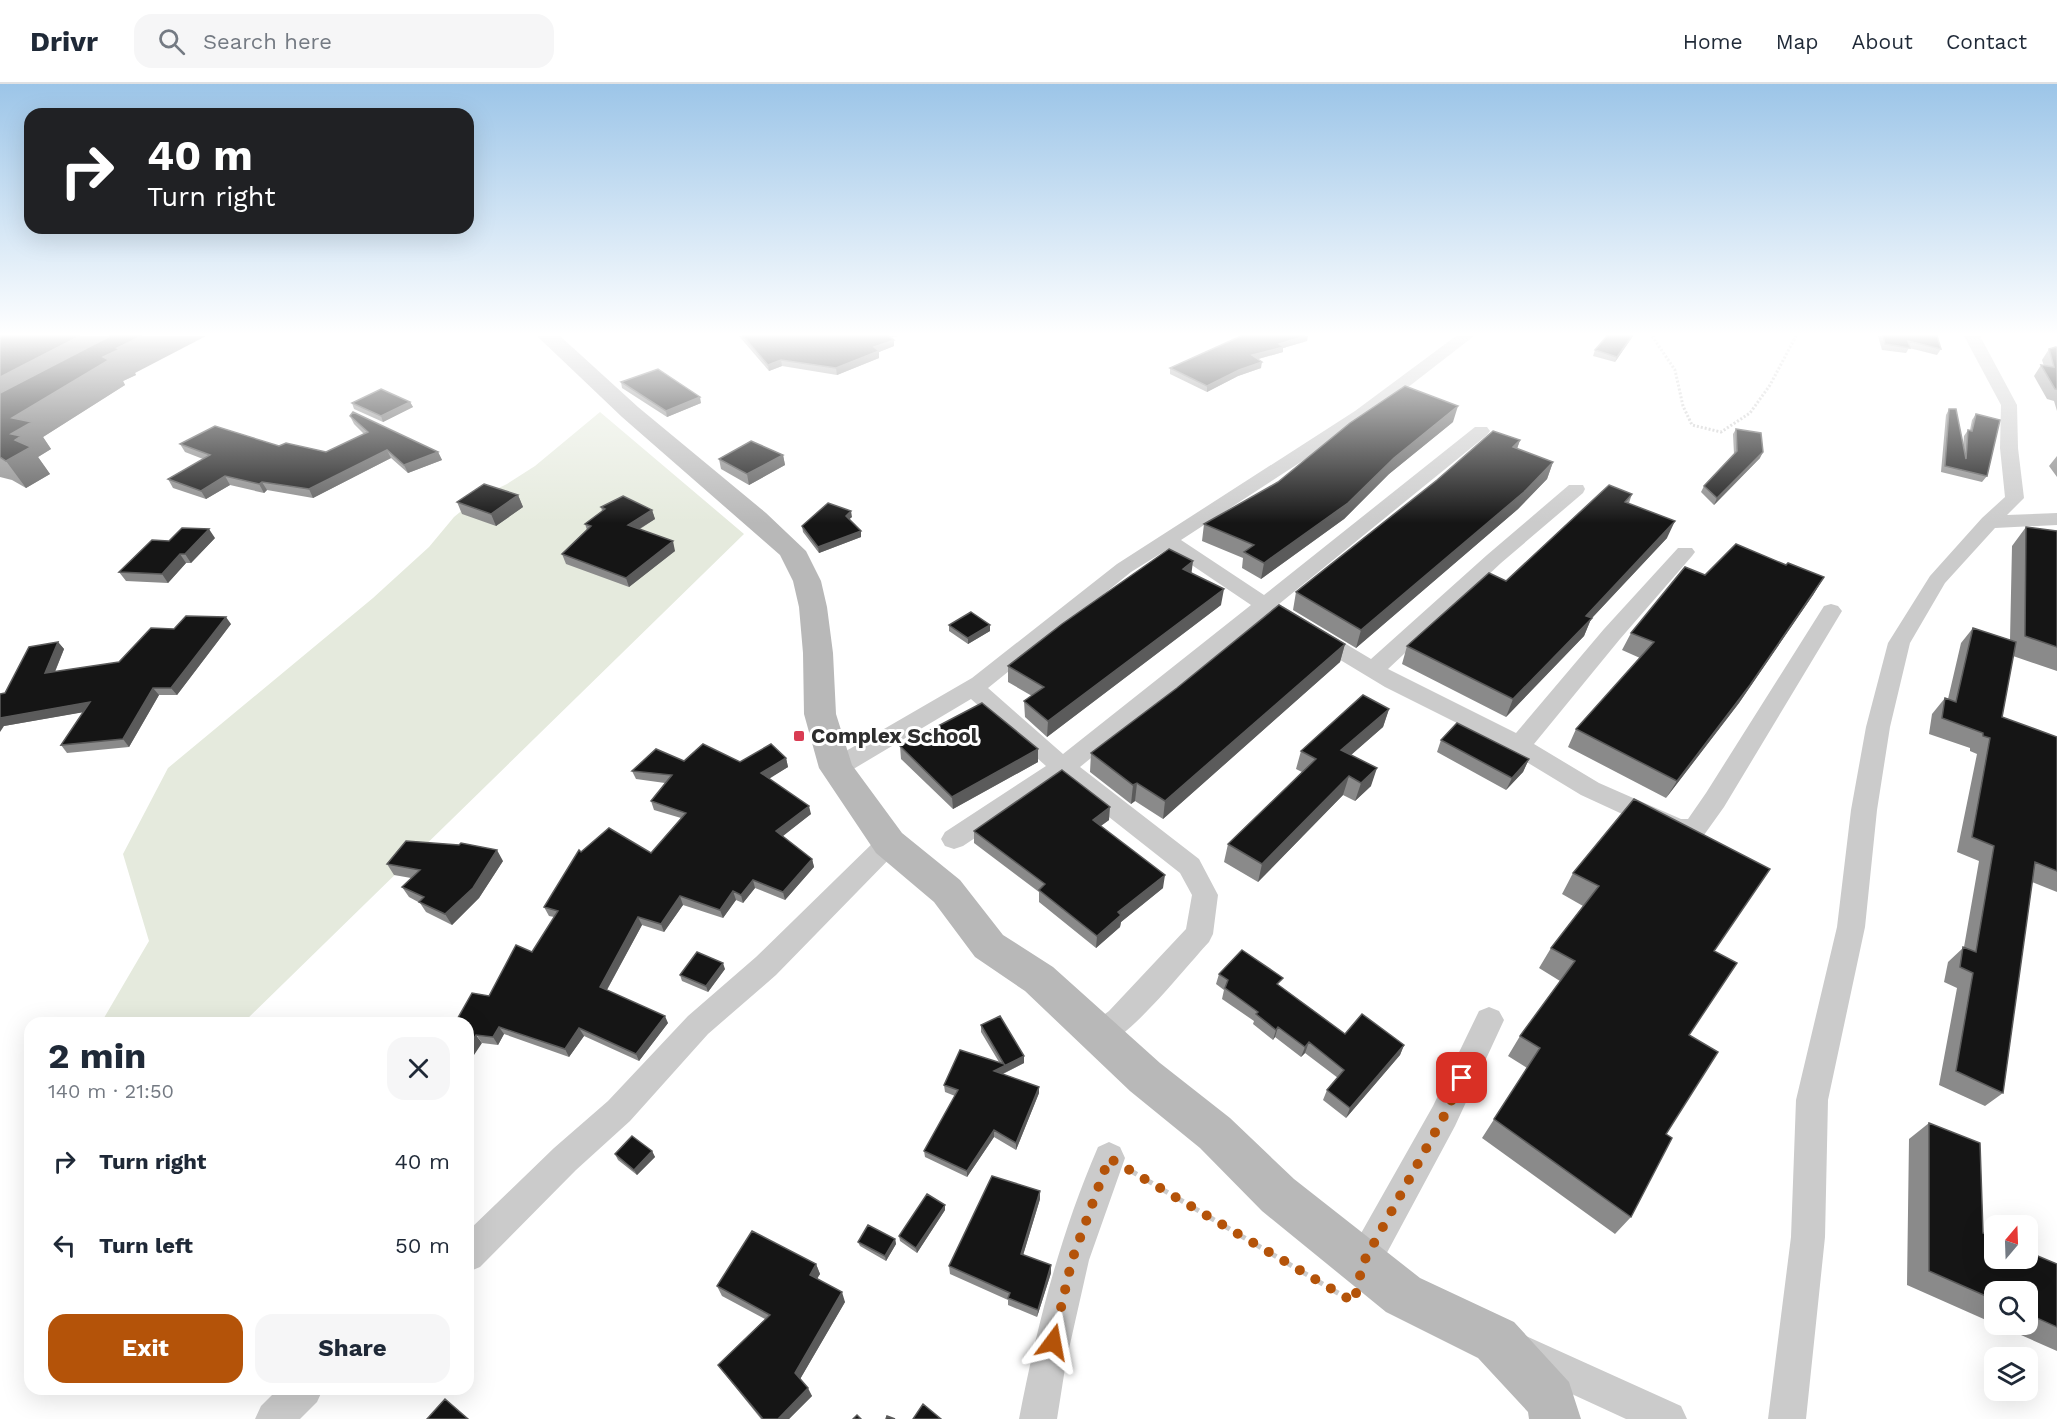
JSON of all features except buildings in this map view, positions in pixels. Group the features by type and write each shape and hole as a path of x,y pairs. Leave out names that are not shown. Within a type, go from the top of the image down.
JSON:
{"main road":[{"path":"616,398 758,519 792,551 807,582 813,607 818,653 820,714 836,768 889,843 947,891 989,946 1039,979 1145,1077 1215,1133 1278,1195 1403,1295 1496,1340 1551,1400 1555,1419"}],"street":[{"path":"836,768 972,687 1124,568 1361,415 1383,398"},
{"path":"1787,1419 1808,1237 1812,1100 1851,927 1864,810 1878,727 1899,643 1937,580 1989,522 2015,498 2009,448 2009,405 2005,398"},
{"path":"954,839 1063,767 1481,431"},
{"path":"1373,670 1494,559 1576,489"},
{"path":"1989,522 2057,519"},
{"path":"1167,540 1265,605 1373,670 1518,747 1590,789 1679,829 1695,828 1831,611"},
{"path":"1518,747 1612,634 1685,552"},
{"path":"972,687 1063,767 1190,866 1205,895 1199,934 1119,1020 1100,1035"},
{"path":"474,1249 565,1159 619,1111 698,1025 766,966 889,843"},
{"path":"1363,1263 1444,1116 1489,1020"},
{"path":"1038,1419 1048,1362 1072,1260 1109,1158"},
{"path":"1496,1340 1668,1419"},
{"path":"274,1419 298,1395"}],"path":[{"path":"1681,398 1692,425 1721,432 1750,413 1760,398"},
{"path":"1109,1158 1354,1302 1363,1263"}],"shaded area":[{"path":"600,412 744,534 249,1017 105,1017 149,941 123,854 168,768 373,598 429,547 454,517 476,499 507,484 535,466"}],"place":[{"name":"Complex School","path":"799,736"}],"route":[{"path":"1053,1342 1072,1260 1109,1158 1354,1302 1363,1263 1444,1116 1462,1078"}]}
